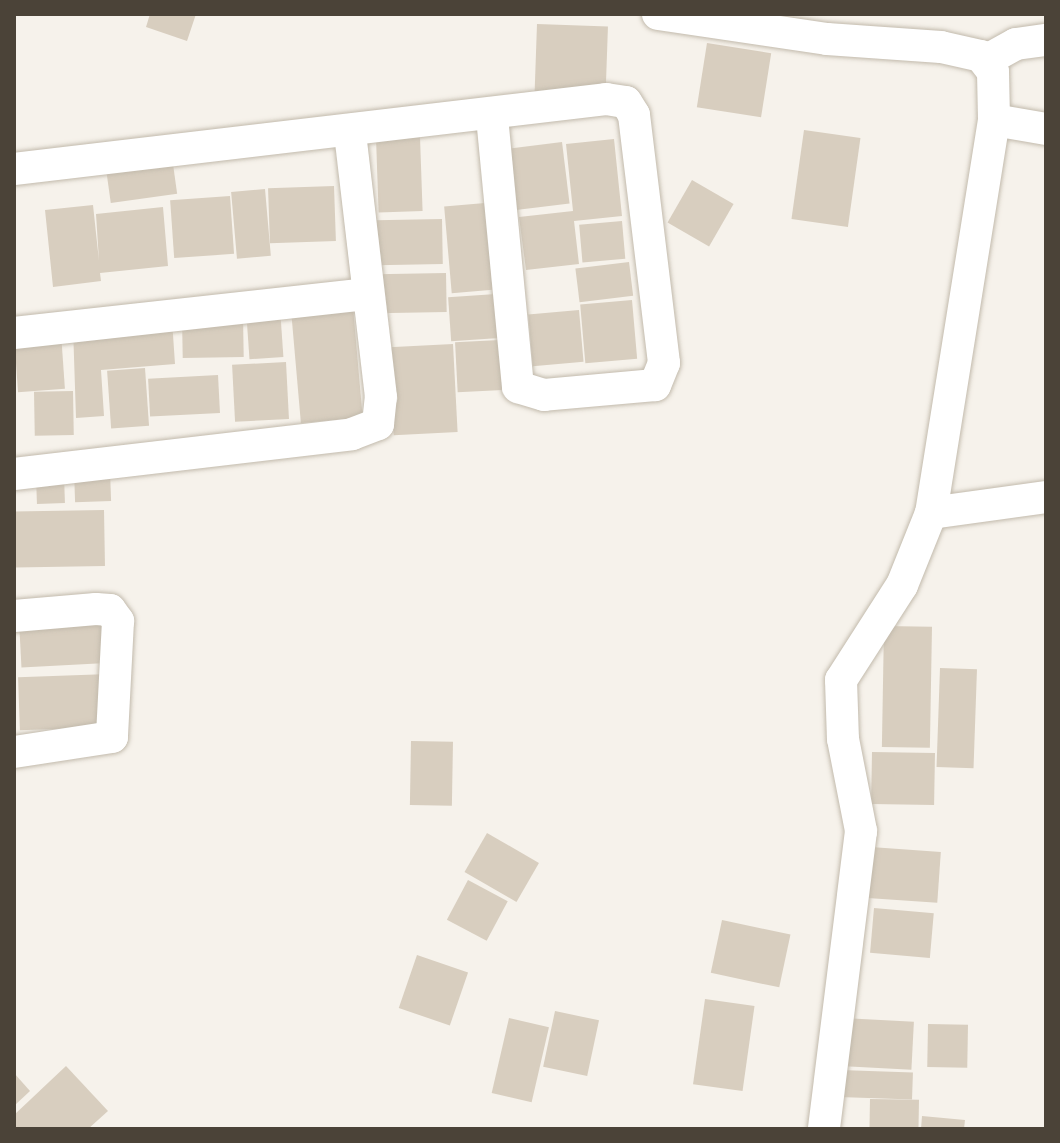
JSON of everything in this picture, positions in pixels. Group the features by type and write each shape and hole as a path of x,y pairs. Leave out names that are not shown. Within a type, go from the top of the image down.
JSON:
{"street":[{"path":"658,14 827,39 941,47 987,60 1016,44 1046,40"},
{"path":"824,1129 861,831 843,739 841,680 902,585 931,513 994,120 987,60"},
{"path":"14,169 350,132 606,99 632,108 664,363 655,385 544,395 518,387 492,115"},
{"path":"994,120 1046,129"},
{"path":"14,474 370,430 382,415 350,132"},
{"path":"14,333 366,294"},
{"path":"931,513 1046,497"},
{"path":"14,616 110,610 118,621 118,728 102,743 14,752"}],"building":[{"path":"150,14 196,14 187,41 146,27"},
{"path":"537,24 608,26 606,96 535,94"},
{"path":"707,43 771,53 761,117 697,107"},
{"path":"804,130 860,138 848,227 791,219"},
{"path":"420,137 423,211 379,212 376,139"},
{"path":"614,139 622,216 574,221 579,264 526,270 519,217 573,211 566,144"},
{"path":"562,142 570,204 512,211 504,149"},
{"path":"172,157 177,194 111,203 106,166"},
{"path":"692,180 734,204 709,246 668,222"},
{"path":"334,186 336,241 270,243 268,188"},
{"path":"265,189 271,256 237,259 231,192"},
{"path":"230,196 234,254 174,258 170,200"},
{"path":"485,203 493,290 452,293 444,207"},
{"path":"93,205 99,261 96,214 163,207 168,266 100,273 101,281 53,287 45,210"},
{"path":"442,219 443,264 377,265 376,220"},
{"path":"622,221 625,259 582,263 579,225"},
{"path":"629,262 633,296 580,302 575,269"},
{"path":"446,273 447,312 377,313 376,274"},
{"path":"496,294 499,338 451,341 448,297"},
{"path":"632,300 637,359 585,363 580,305"},
{"path":"353,307 363,418 301,423 291,312"},
{"path":"280,308 283,357 250,359 246,310"},
{"path":"579,310 584,362 533,366 528,314"},
{"path":"243,316 244,357 183,358 182,317"},
{"path":"172,320 175,364 101,370 104,416 76,418 73,327"},
{"path":"61,333 65,389 18,392 14,336"},
{"path":"500,340 503,390 458,392 455,342"},
{"path":"453,344 458,432 394,435 389,347"},
{"path":"286,362 289,419 235,422 232,365"},
{"path":"145,368 149,426 111,429 107,371"},
{"path":"218,375 220,413 150,417 148,379"},
{"path":"73,391 74,435 35,436 34,392"},
{"path":"110,470 111,501 75,502 74,471"},
{"path":"64,476 65,503 37,504 36,477"},
{"path":"104,510 105,566 15,568 14,512"},
{"path":"104,618 106,663 21,667 19,622"},
{"path":"884,626 932,627 930,748 882,747"},
{"path":"940,668 977,669 974,768 937,767"},
{"path":"109,674 111,727 20,730 18,677"},
{"path":"411,741 453,742 452,806 410,805"},
{"path":"872,752 935,753 934,805 871,804"},
{"path":"487,833 539,863 516,902 464,872"},
{"path":"871,847 941,852 937,903 867,898"},
{"path":"468,880 508,901 487,941 447,920"},
{"path":"874,908 934,913 930,958 870,953"},
{"path":"722,920 790,935 779,987 711,973"},
{"path":"417,955 468,973 450,1026 399,1008"},
{"path":"705,999 755,1006 743,1091 693,1084"},
{"path":"555,1011 599,1020 587,1076 543,1067"},
{"path":"509,1018 549,1027 532,1102 492,1093"},
{"path":"843,1018 914,1022 911,1070 840,1066"},
{"path":"928,1024 968,1025 967,1068 927,1067"},
{"path":"66,1066 108,1111 88,1129 14,1129 14,1115"},
{"path":"840,1070 913,1073 912,1100 839,1097"},
{"path":"14,1073 30,1091 14,1106"},
{"path":"870,1099 919,1100 918,1129 869,1129"},
{"path":"922,1116 965,1120 964,1129 921,1129"}]}
